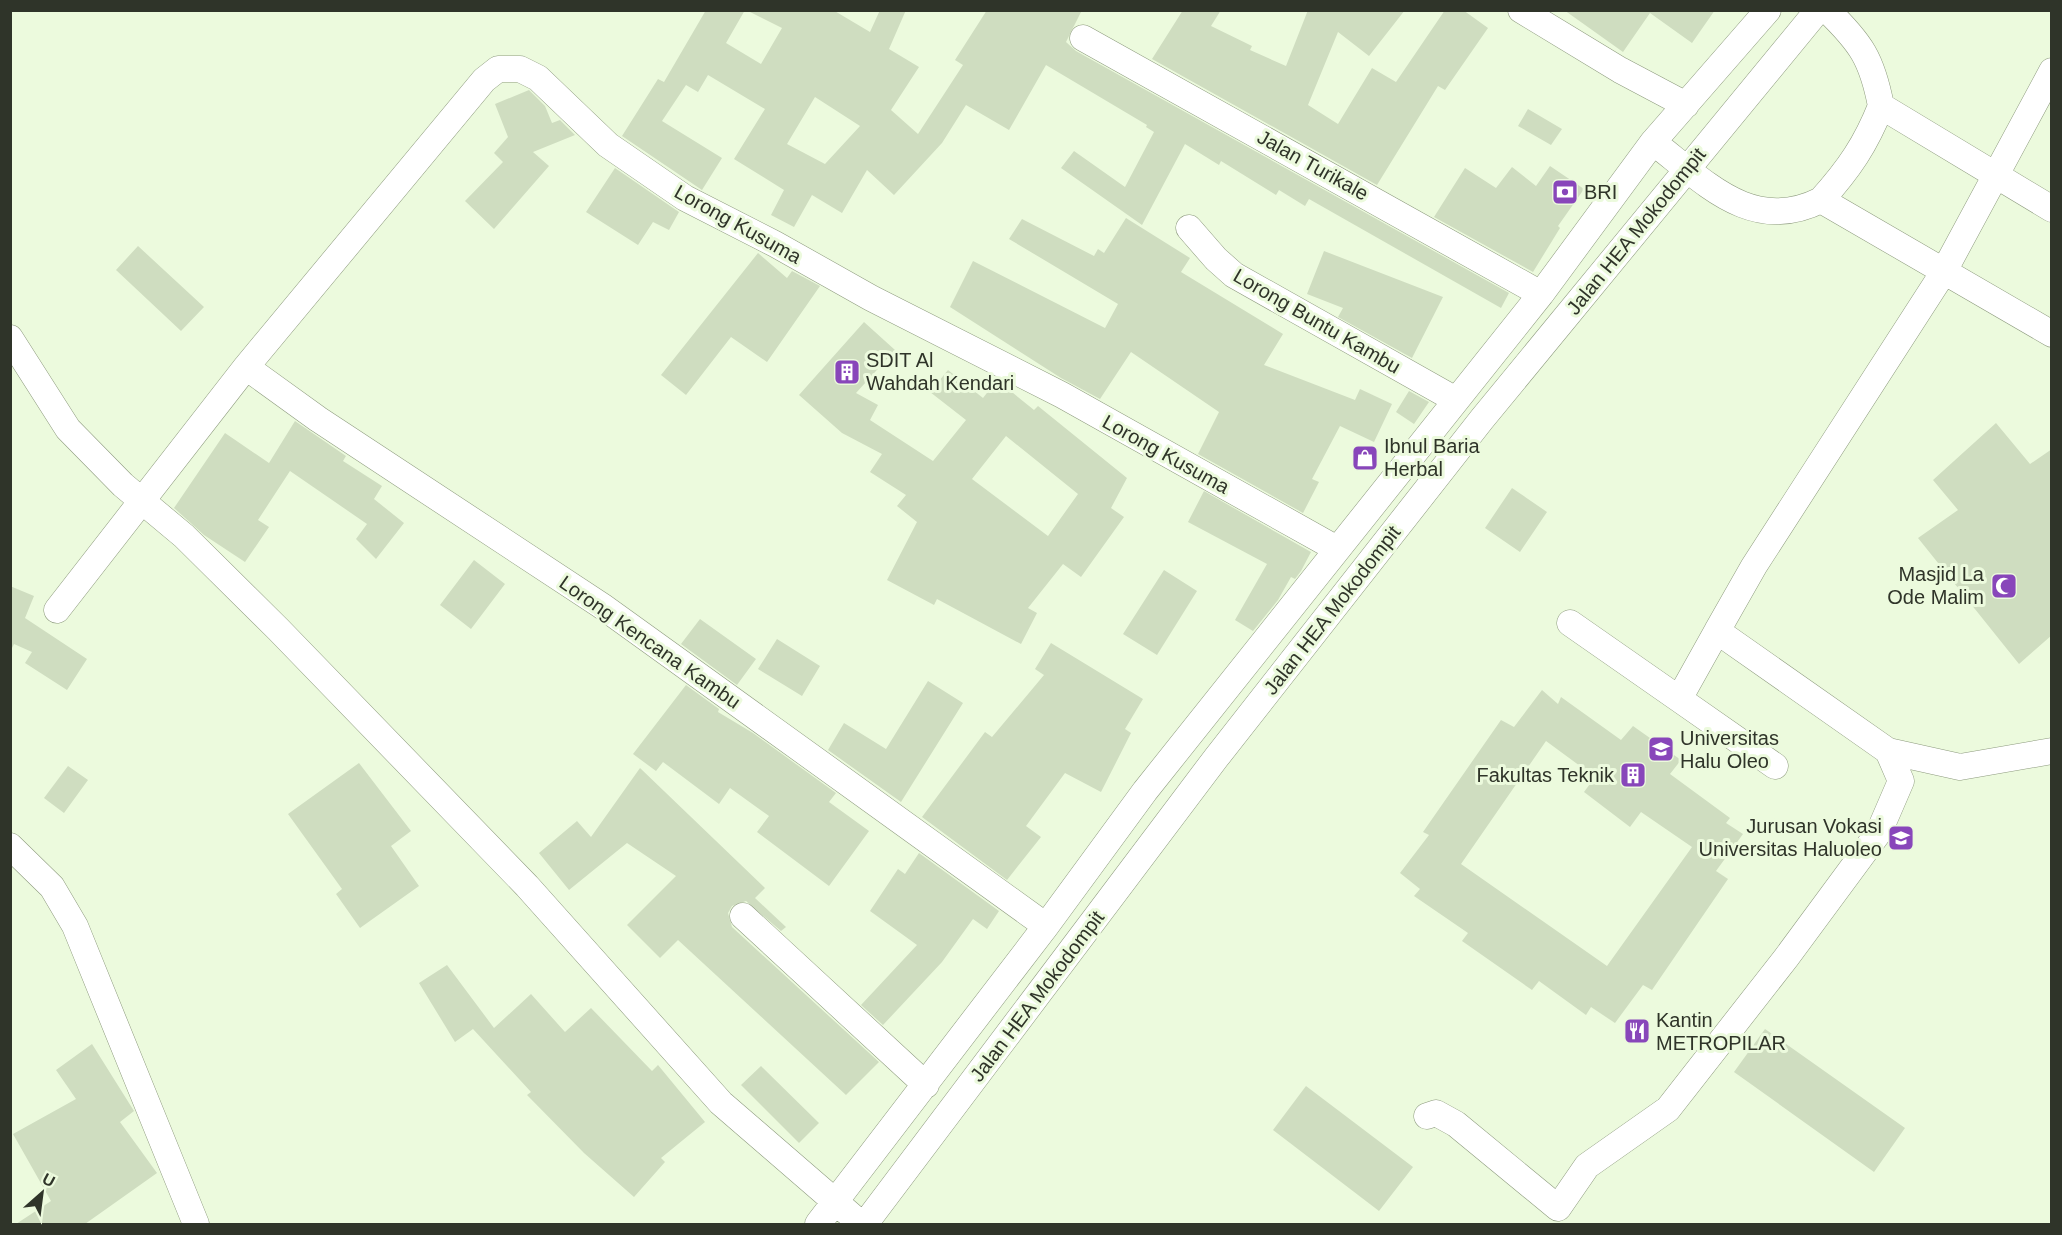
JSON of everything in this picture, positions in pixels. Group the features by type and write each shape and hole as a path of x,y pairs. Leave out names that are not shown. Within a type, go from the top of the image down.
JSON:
{"street":[{"path":"1521,10 1686,105"},
{"name":"Jalan HEA Mokodompit","path":"818,1224 1046,927 1144,791 1541,294 1653,142 1768,10"},
{"name":"Jalan HEA Mokodompit","path":"863,1224 1270,689 1482,419 1818,10"},
{"path":"1653,142 1715,191 1739,205 1766,212 1804,208 1821,200 1845,173 1868,138 1881,106 1874,72 1855,37 1827,10"},
{"path":"1748,34 1778,59"},
{"name":"Jalan Turikale","path":"1083,38 1541,294"},
{"name":"Lorong Kusuma","path":"57,610 246,367 484,80 498,69 520,69 538,78 608,145 685,198 775,244 871,298 1062,395 1337,549"},
{"path":"1679,699 1754,566 1943,273 2052,71"},
{"path":"1881,106 2052,209"},
{"path":"1821,200 1943,273 2052,334"},
{"name":"Lorong Buntu Kambu","path":"1189,228 1234,275 1456,400"},
{"path":"10,338 68,429 123,485 184,536 278,629 527,886 721,1103 835,1203 863,1224"},
{"name":"Lorong Kencana Kambu","path":"246,367 318,419 602,606 1046,927"},
{"path":"1569,623 1775,766"},
{"path":"1717,631 1888,751 1960,767 2052,751"},
{"path":"1243,668 1270,689"},
{"path":"1427,1116 1436,1113 1456,1124 1558,1216 1587,1166 1668,1109 1786,958 1879,832 1901,781 1888,751"},
{"path":"10,846 52,887 75,926 196,1224"},
{"path":"743,916 926,1085"}],"building":[{"path":"706,10 745,10 726,43 761,64 782,28 746,10 833,10 870,32 880,10 906,10 889,49 919,67 891,110 918,134 963,65 955,60 987,10 1082,10 1066,42 1076,51 1509,293 1501,308 1309,199 1305,206 1279,190 1276,195 1221,161 1219,165 1185,144 1142,225 1061,168 1074,151 1125,187 1154,132 1146,127 1147,125 1046,65 1009,130 966,105 942,143 894,195 867,170 842,213 812,195 794,227 771,215 784,190 734,159 765,109 708,75 698,92 686,85 662,121 722,158 702,190 622,136 658,79 664,82","holes":["815,97 860,126 825,164 787,144"]},
{"path":"1183,10 1221,10 1211,26 1252,46 1250,50 1286,66 1308,10 1405,10 1369,56 1338,32 1308,105 1338,124 1372,68 1396,82 1445,10 1463,10 1488,28 1445,90 1438,86 1377,185 1152,59"},
{"path":"1564,10 1715,10 1692,43 1650,13 1623,52"},
{"path":"529,90 545,106 552,123 560,120 575,135 533,152 549,166 494,229 465,201 503,162 494,153 508,137 495,104"},
{"path":"1528,109 1562,129 1551,145 1518,126"},
{"path":"1550,166 1584,189 1558,226 1560,228 1533,272 1434,217 1465,168 1496,188 1512,167 1536,186"},
{"path":"615,168 679,212 669,230 653,222 638,245 586,212"},
{"path":"1126,218 1190,258 1181,272 1283,334 1264,365 1355,400 1360,389 1392,404 1374,442 1340,426 1312,479 1319,482 1303,513 1198,454 1219,412 1131,352 1100,399 1061,378 950,307 973,261 1105,328 1118,304 1009,239 1022,219 1094,256 1098,249 1104,253"},
{"path":"138,246 204,307 181,331 116,270"},
{"path":"1324,251 1443,297 1412,358 1338,317 1343,308 1307,294"},
{"path":"758,253 787,278 792,271 820,286 767,362 731,337 686,395 661,375"},
{"path":"864,322 895,350 856,393 878,405 870,420 933,461 966,420 930,392 948,370 983,398 997,380 1034,410 1038,406 1127,478 1111,508 1124,517 1081,577 1063,564 1028,608 1037,613 1021,644 937,599 934,605 887,580 917,522 897,506 906,495 870,472 882,454 842,433 799,395","holes":["1006,436 1078,494 1048,536 972,479"]},
{"path":"1409,391 1429,402 1414,424 1396,412"},
{"path":"295,421 346,456 343,461 382,486 374,499 404,523 376,559 356,539 367,524 290,471 258,520 269,527 245,562 204,535 174,508 225,433 269,463"},
{"name":"Masjid La Ode Malim","path":"1996,423 2030,464 2052,449 2052,635 2019,664 1918,538 1958,510 1933,480"},
{"path":"1512,488 1547,512 1520,552 1485,528"},
{"path":"1204,491 1311,552 1301,571 1295,579 1291,577 1278,600 1253,631 1235,620 1267,564 1188,522"},
{"path":"474,560 505,584 471,629 440,605"},
{"path":"1164,570 1197,591 1157,655 1123,634"},
{"path":"10,586 34,596 25,618 87,659 67,690 25,663 32,652 14,644 10,652"},
{"path":"700,619 756,659 737,685 681,644"},
{"path":"777,639 820,666 802,696 758,669"},
{"path":"1051,643 1143,699 1125,729 1131,733 1101,792 1065,773 1026,826 1041,837 1007,880 922,817 985,732 992,737 1044,675 1035,669"},
{"path":"928,681 963,703 901,802 828,750 844,723 886,749"},
{"path":"686,685 719,709 718,712 753,733 836,793 829,802 869,831 829,886 757,832 769,816 730,788 719,804 663,762 656,771 633,754"},
{"path":"1542,690 1558,704 1561,697 1621,740 1633,726 1681,760 1670,774 1730,818 1726,823 1743,834 1716,871 1728,879 1652,990 1643,985 1615,1023 1591,1007 1586,1015 1539,981 1532,990 1462,941 1468,933 1414,896 1420,889 1400,873 1429,835 1423,832 1501,720 1514,727","holes":["1546,741 1595,777 1584,792 1630,827 1641,812 1692,847 1607,966 1461,864"]},
{"path":"359,763 411,831 391,846 419,886 360,928 336,894 342,889 288,814"},
{"path":"68,766 88,780 64,813 44,798"},
{"path":"640,768 765,888 755,898 786,927 781,931 746,901 732,906 728,913 732,927 879,1062 846,1095 678,940 660,958 627,925 676,876 627,843 569,890 539,853 577,821 591,837"},
{"path":"919,853 999,911 987,929 973,919 942,962 883,1025 861,1005 917,945 870,911 898,869 905,874"},
{"path":"447,965 494,1028 531,994 565,1032 591,1008 652,1071 658,1065 705,1122 661,1158 665,1162 634,1197 584,1153 527,1095 531,1092 473,1029 455,1042 419,983"},
{"path":"1765,1029 1905,1128 1874,1172 1734,1072"},
{"path":"92,1044 134,1111 120,1122 157,1173 85,1224 16,1224 51,1201 13,1134 76,1099 56,1070"},
{"path":"761,1066 819,1123 799,1143 741,1085"},
{"path":"1306,1086 1413,1167 1379,1211 1273,1130"}],"place":[{"name":"BRI","path":"1565,192"},
{"name":"SDIT Al Wahdah Kendari","path":"847,372"},
{"name":"Ibnul Baria Herbal","path":"1365,458"},
{"name":"Masjid La Ode Malim","path":"2004,586"},
{"name":"Universitas Halu Oleo","path":"1661,749"},
{"name":"Fakultas Teknik","path":"1633,775"},
{"name":"Jurusan Vokasi Universitas Haluoleo","path":"1901,838"},
{"name":"Kantin METROPILAR","path":"1637,1031"}]}
